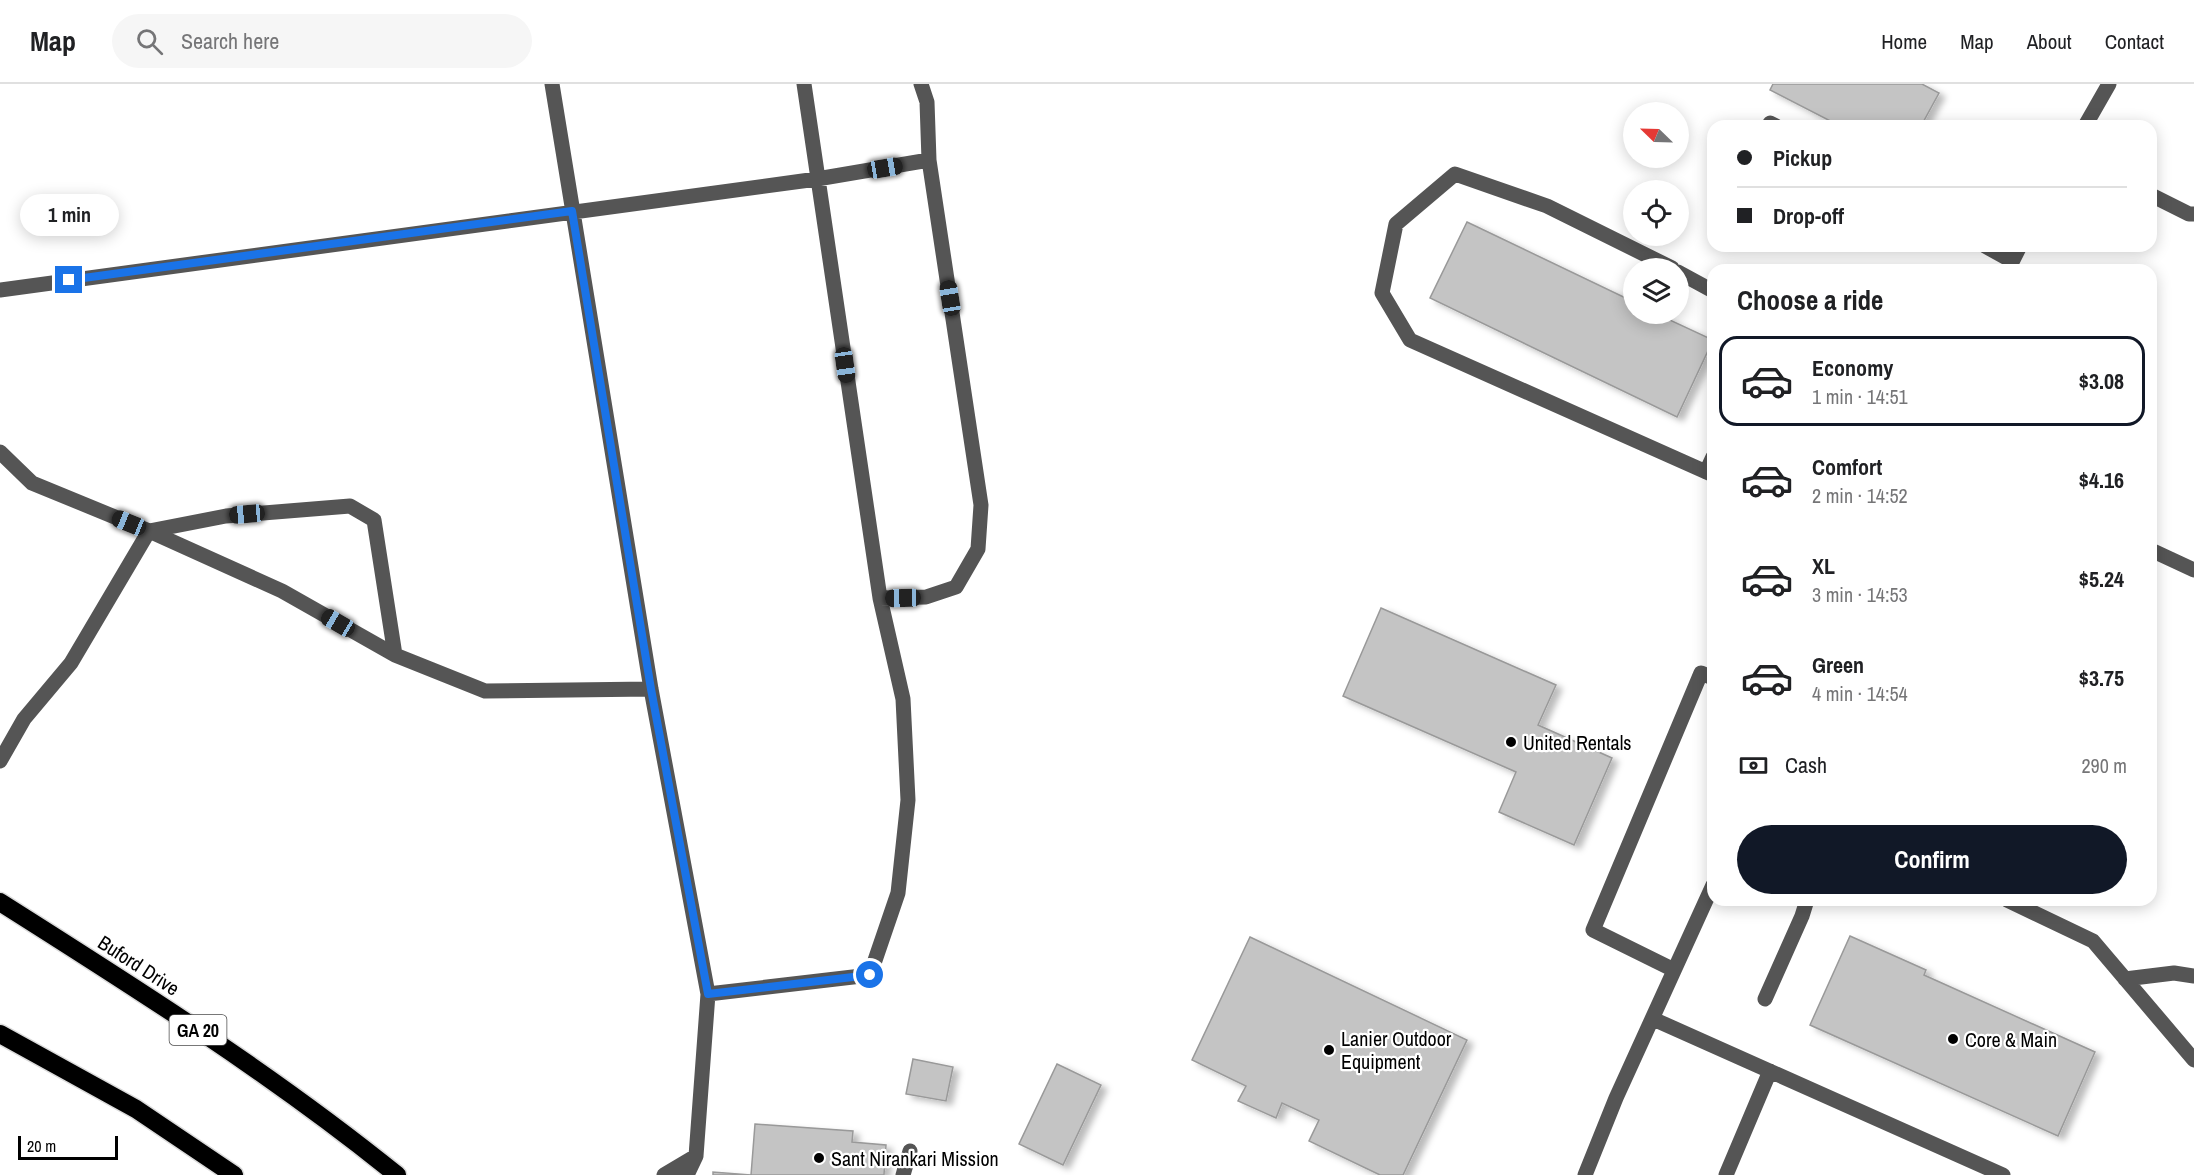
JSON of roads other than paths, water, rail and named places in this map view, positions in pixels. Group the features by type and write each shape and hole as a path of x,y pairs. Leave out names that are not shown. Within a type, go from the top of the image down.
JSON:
{"highway":[{"name":"Buford Drive","path":"0,902 186,1021 334,1125 397,1175"},
{"path":"0,1034 136,1109 234,1175"}],"street":[{"path":"552,84 651,689 708,994 696,1156 687,1175"},
{"path":"708,994 870,975 898,893 908,800 903,699 880,598 804,84"},
{"path":"880,598 926,597 956,587 978,549 981,505 929,160 927,102 921,84"},
{"path":"2088,120 2109,84"},
{"path":"0,290 817,179 929,160"},
{"path":"1652,258 1547,206 1455,174 1396,224 1382,292 1410,340 1707,472"},
{"path":"2157,198 2189,214 2194,214"},
{"path":"1992,252 2008,264"},
{"path":"1689,278 1707,288"},
{"path":"0,452 33,483 149,531 282,591 395,655 485,691 651,689"},
{"path":"0,761 24,719 71,663 149,531 226,516 350,506 374,520 395,655"},
{"path":"2157,553 2194,570"},
{"path":"1674,970 1593,930 1707,676"},
{"path":"1585,1175 1616,1098 1707,898"},
{"path":"1765,999 1806,906"},
{"path":"2020,906 2093,941 2194,1060"},
{"path":"2125,979 2174,973 2194,976"},
{"path":"1653,1019 2003,1175"},
{"path":"1726,1175 1770,1071"},
{"path":"903,1175 909,1151"},
{"path":"664,1175 696,1156"}],"place":[{"name":"United Rentals","path":"1511,742"},
{"name":"Core & Main","path":"1953,1039"},
{"name":"Lanier Outdoor Equipment","path":"1329,1050"},
{"name":"Sant Nirankari Mission","path":"819,1158"}]}
